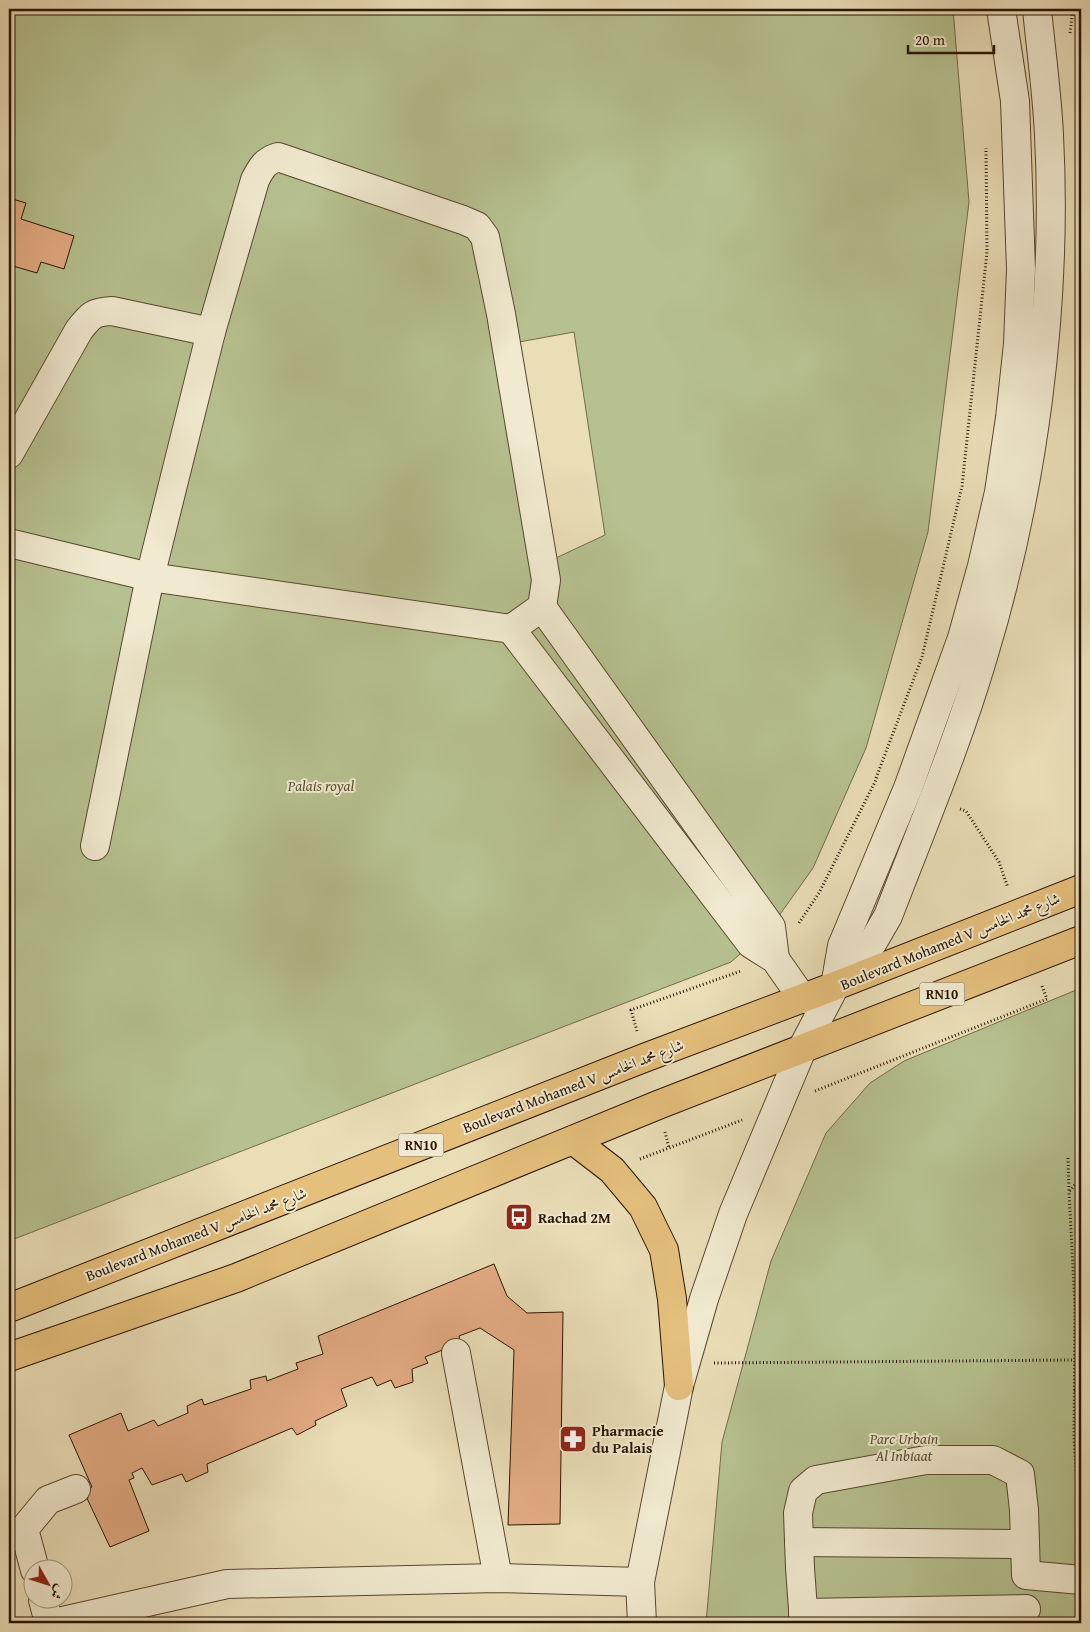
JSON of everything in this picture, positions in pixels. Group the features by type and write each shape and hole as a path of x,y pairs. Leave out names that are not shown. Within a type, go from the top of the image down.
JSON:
{"main road":[{"name":"Boulevard Mohamed V شارع محمد الخامس","path":"9,1308 644,1058 803,999 1081,889"},
{"name":"RN10","path":"9,1357 236,1278 803,1047 1081,940"},
{"path":"573,1140 612,1170 643,1207 664,1250 682,1375"}],"street":[{"path":"642,1623 640,1582 682,1375 704,1299 733,1214 777,1107 803,1047 835,986 842,946 908,788 962,638 980,575 998,492 1010,418 1018,344 1020,194 1015,101 1001,9"},
{"path":"835,986 856,966 888,916 961,727 1004,585 1032,438 1042,364 1048,288 1050,212 1049,134 1041,15"},
{"path":"95,846 150,577 211,332 255,180 268,161 278,157 477,226 485,237 501,314 546,580 542,607 771,926 775,959"},
{"path":"9,454 79,330 88,318 97,312 112,311 211,332"},
{"path":"9,543 150,577 511,629 542,607"},
{"path":"511,629 752,944 775,959 803,999"},
{"path":"456,1353 498,1578"},
{"path":"926,1460 993,1460 1020,1474 1025,1544 1026,1616 803,1618 798,1513 803,1491 816,1480 926,1460"},
{"path":"32,1560 24,1529 48,1500 76,1489"},
{"path":"799,1542 1025,1544"},
{"path":"1026,1575 1081,1580"},
{"path":"54,1623 227,1584 498,1578 640,1582"},
{"path":"46,1610 49,1623"}],"path":[{"path":"644,1058 631,1010 775,959 819,894 876,778 922,657 962,486 987,252 986,142"},
{"path":"876,778 908,788"},
{"path":"934,797 966,811 998,862 1017,914"},
{"path":"612,1170 777,1107 1047,999 1033,959"},
{"path":"1068,1158 1075,1307 1074,1437 1081,1558"},
{"path":"1069,1192 1081,1177"},
{"path":"1075,1307 1081,1302"},
{"path":"682,1375 1074,1360"},
{"path":"1074,1390 1081,1390"}],"green space":[{"name":"Palais royal","path":"9,9 953,9 969,202 928,532 866,748 813,868 771,927 731,962 9,1241","holes":["574,332 605,535 543,564 508,344"]},
{"name":"Parc Urbain Al Inbiaat","path":"1081,988 1081,1623 706,1623 722,1442 771,1261 826,1133 870,1083 904,1061"}],"building":[{"path":"9,198 26,203 21,219 74,236 64,269 41,262 37,273 13,266 11,271 9,270"},
{"path":"494,1264 507,1296 527,1313 563,1312 560,1524 508,1525 514,1350 480,1328 459,1336 460,1343 425,1357 428,1363 412,1369 413,1382 395,1388 391,1380 377,1386 372,1377 341,1389 347,1406 315,1421 316,1425 297,1435 292,1428 207,1464 208,1472 186,1482 182,1474 152,1485 142,1468 132,1473 134,1478 129,1480 149,1531 110,1547 84,1492 92,1487 69,1435 121,1413 128,1431 154,1420 158,1426 188,1413 187,1406 202,1399 204,1405 251,1389 250,1380 266,1376 267,1381 298,1369 296,1363 323,1354 318,1336"}],"place":[{"name":"Rachad 2M","path":"519,1217"},
{"name":"Pharmacie du Palais","path":"573,1439"}]}
